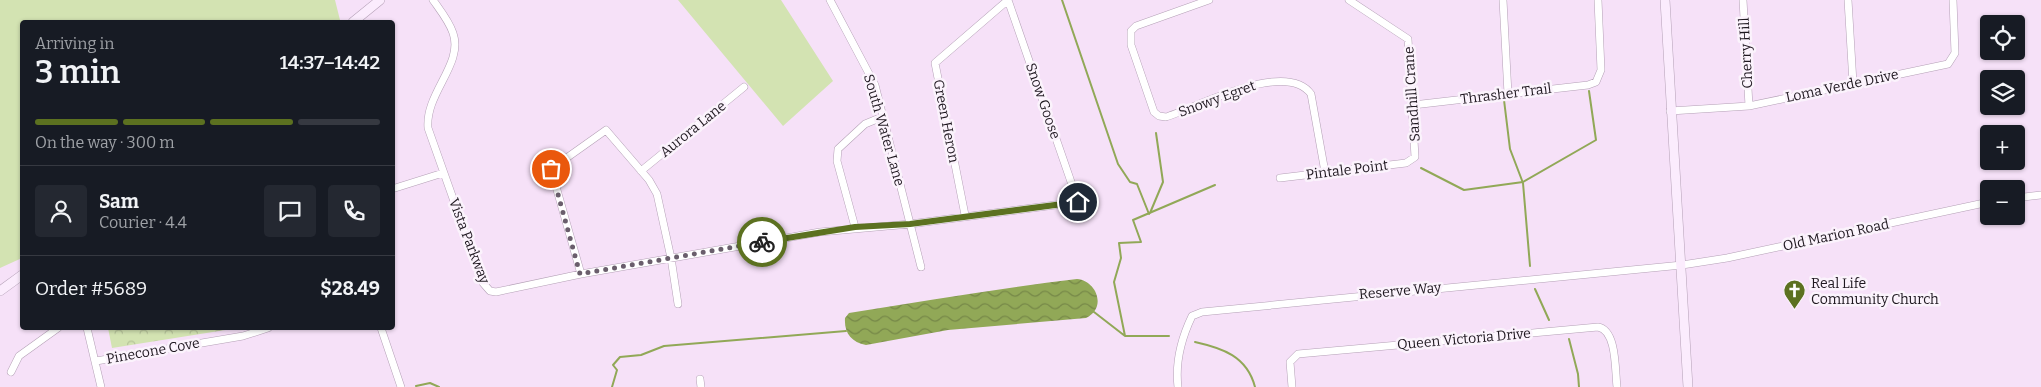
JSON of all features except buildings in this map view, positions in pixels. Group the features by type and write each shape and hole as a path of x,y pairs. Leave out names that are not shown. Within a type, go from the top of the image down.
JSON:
{"main road":[{"path":"355,20 380,0"},
{"path":"1664,0 1670,111 1682,265 1688,387"},
{"path":"0,291 20,276"}],"street":[{"name":"Vista Parkway","path":"433,0 451,27 455,44 452,60 431,101 427,119 428,128 482,283 490,291 502,292 580,274 855,227 910,224 965,215 1078,202"},
{"name":"South Water Lane","path":"830,0 871,75 920,267"},
{"name":"Snow Goose","path":"1008,0 1078,202"},
{"name":"Green Heron","path":"965,215 935,63 1008,0"},
{"name":"Snowy Egret","path":"1209,0 1136,26 1130,33 1130,41 1154,112 1159,116 1170,116 1260,83 1275,81 1300,85 1311,94 1325,172"},
{"name":"Sandhill Crane","path":"1350,0 1408,39 1416,153 1413,160"},
{"path":"1503,0 1508,94"},
{"name":"Thrasher Trail","path":"1412,105 1588,85 1599,79 1602,70 1598,0"},
{"name":"Cherry Hill","path":"1742,0 1749,106"},
{"path":"1848,0 1853,83"},
{"name":"Loma Verde Drive","path":"1670,111 1749,106 1950,62 1956,53 1952,0"},
{"name":"Aurora Lane","path":"641,170 744,87"},
{"path":"855,227 838,161 838,149 870,121 882,117"},
{"path":"580,274 551,169 606,130 641,170 656,194 671,258 678,304"},
{"name":"Pintale Point","path":"1280,178 1406,163 1413,160"},
{"path":"395,188 444,173"},
{"path":"2025,197 2041,195"},
{"name":"Old Marion Road","path":"1682,265 1727,258 1980,204"},
{"name":"Reserve Way","path":"1178,387 1176,366 1181,344 1192,316 1202,312 1682,265"},
{"name":"Queen Victoria Drive","path":"1292,387 1290,362 1298,354 1598,327 1607,330 1612,337 1617,387"},
{"path":"12,372 19,356 55,330"},
{"path":"88,330 101,387"},
{"name":"Pinecone Cove","path":"96,361 243,336 262,330"},
{"path":"382,330 401,387"}],"green space":[{"path":"0,0 335,0 340,20 20,20 20,259 0,268"},
{"path":"678,0 781,0 833,81 783,126"},
{"path":"108,330 225,330 112,348"}],"water":[{"path":"1077,279 1090,285 1097,296 1096,308 1086,318 948,330 866,345 852,339 846,328 845,318 849,313"}],"waterway":[{"path":"1062,0 1118,164 1130,182 1137,184 1149,214"},
{"path":"1421,168 1464,190 1523,182 1596,140 1589,91"},
{"path":"1504,100 1510,149 1523,183 1530,266"},
{"path":"1150,213 1163,182 1156,133"},
{"path":"1169,336 1125,336 1114,282 1121,258 1119,243 1141,242 1133,220 1215,185"},
{"path":"1535,289 1549,320"},
{"path":"1094,312 1125,336"},
{"path":"612,387 617,370 613,365 620,357 641,355 664,346 846,331"},
{"path":"1569,339 1578,374 1579,387"},
{"path":"1195,342 1215,347 1232,355 1246,368 1255,387"},
{"path":"416,386 430,383 439,387"}],"way so far":[{"path":"551,169 580,274 762,242"}],"place":[{"name":"Real Life Community Church","path":"1795,310"}],"route":[{"path":"762,242 855,227 910,224 965,215 1078,202"}]}
